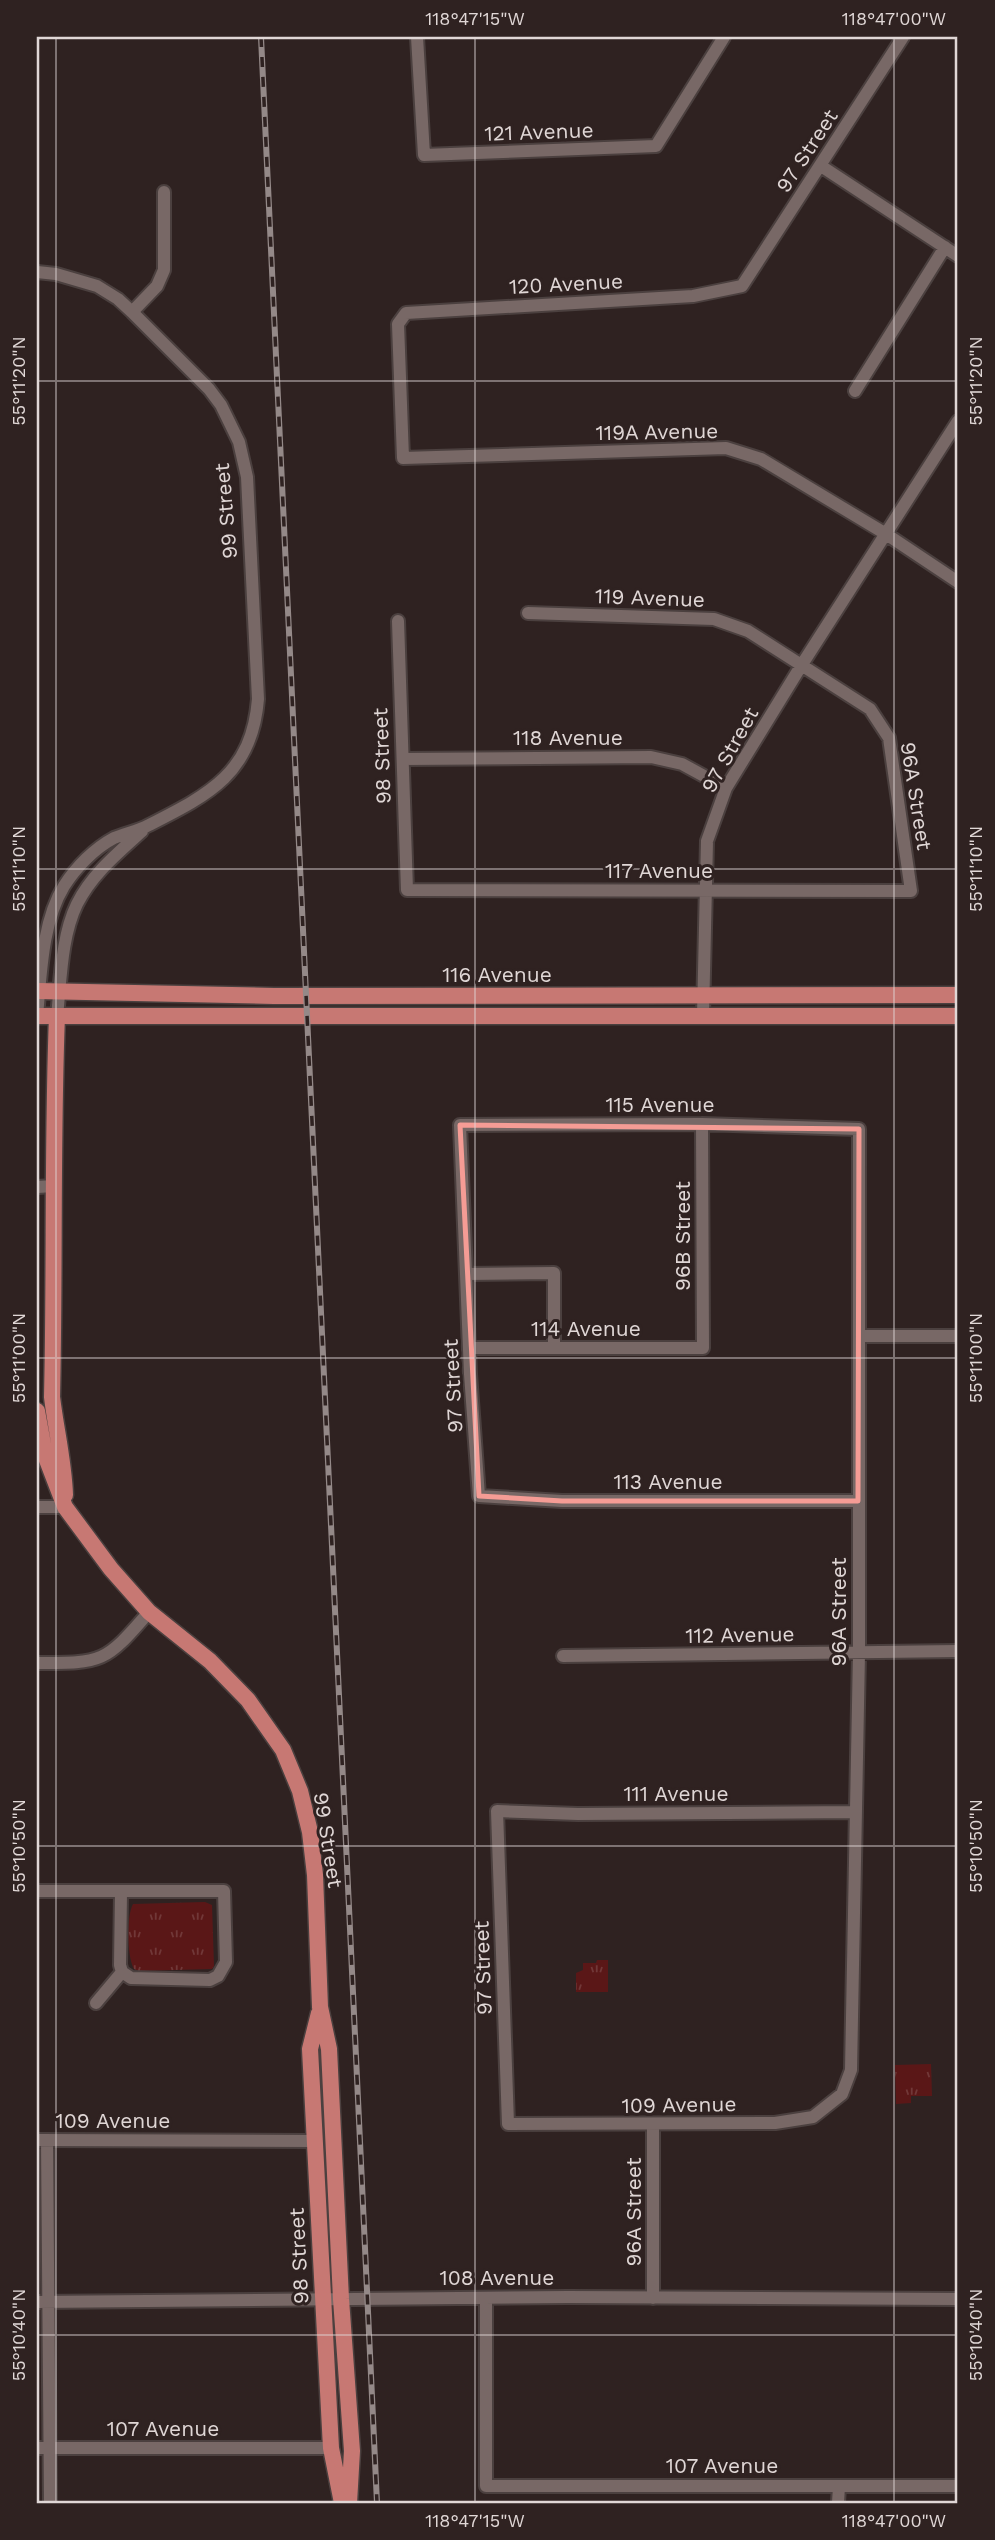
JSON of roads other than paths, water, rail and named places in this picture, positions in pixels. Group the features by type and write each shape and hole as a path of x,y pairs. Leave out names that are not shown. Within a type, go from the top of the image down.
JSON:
{"main road":[{"name":"116 Avenue","path":"38,991 274,996 958,995"},
{"path":"274,996 275,1016"},
{"name":"116 Avenue","path":"37,1016 958,1016"},
{"name":"99 Street","path":"37,1016 37,1031"},
{"name":"99 Street","path":"57,1016 53,1108 52,1397 64,1464 65,1507"},
{"name":"99 Street","path":"37,1411 46,1455 65,1507 111,1569 149,1612 230,1680 267,1725 300,1791 310,1832 315,1875 320,2007 330,2049 334,2140"},
{"name":"98 Street","path":"320,2007 310,2049 331,2448 342,2503"},
{"name":"98 Street","path":"334,2140 341,2299 352,2451 349,2503"}],"street":[{"name":"121 Avenue","path":"417,37 424,155 656,146 724,37"},
{"name":"97 Street","path":"742,286 903,37"},
{"path":"821,166 958,256"},
{"path":"37,272 56,274 97,286 132,312 157,286 164,270 164,192"},
{"path":"855,391 945,247"},
{"name":"120 Avenue","path":"403,458 398,324 406,313 693,296 742,286"},
{"name":"99 Street","path":"57,1016 66,941 78,903 112,857 148,826 208,791 235,768 251,737 258,699 247,477 239,442 231,421 209,389 132,312"},
{"name":"97 Street","path":"703,1015 707,841 726,788 958,421"},
{"name":"119A Avenue","path":"403,458 726,448 761,458 886,534 958,582"},
{"name":"119 Avenue","path":"527,613 714,619 748,631 801,666"},
{"name":"98 Street","path":"398,621 407,890"},
{"name":"96A Street","path":"801,666 870,709 889,738 911,891"},
{"name":"118 Avenue","path":"403,759 651,757 682,764 726,788"},
{"name":"99 Street","path":"37,1016 38,991 51,916 65,885 102,846 114,838 148,826"},
{"name":"117 Avenue","path":"407,890 911,891"},
{"name":"115 Avenue","path":"460,1125 702,1124 859,1129"},
{"name":"96B Street","path":"702,1124 703,1348"},
{"name":"97 Street","path":"460,1125 479,1496"},
{"name":"96A Street","path":"842,2094 851,2070 859,1653 859,1129"},
{"path":"37,1187 54,1186"},
{"path":"466,1274 554,1273 554,1348"},
{"path":"860,1336 958,1336"},
{"name":"114 Avenue","path":"470,1348 703,1348"},
{"name":"113 Avenue","path":"479,1496 562,1501 858,1501"},
{"path":"37,1507 65,1507"},
{"path":"37,1663 79,1662 101,1658 121,1645 149,1612"},
{"name":"112 Avenue","path":"564,1656 958,1651"},
{"name":"97 Street","path":"497,1811 508,2124"},
{"name":"111 Avenue","path":"497,1811 578,1814 855,1812"},
{"path":"37,1891 224,1891 226,1962 219,1976 210,1980 131,1978 122,1972 121,1892"},
{"path":"96,2003 122,1972"},
{"name":"109 Avenue","path":"508,2124 775,2123 813,2117 842,2094"},
{"name":"96A Street","path":"653,2125 653,2298"},
{"path":"42,2140 43,2448 50,2503"},
{"name":"109 Avenue","path":"42,2140 315,2141"},
{"name":"108 Avenue","path":"42,2302 486,2298 958,2300"},
{"name":"107 Avenue","path":"486,2298 486,2486 958,2486"},
{"name":"107 Avenue","path":"43,2448 331,2448"},
{"path":"838,2503 839,2486"}],"railway":[{"path":"261,37 377,2503"}]}
